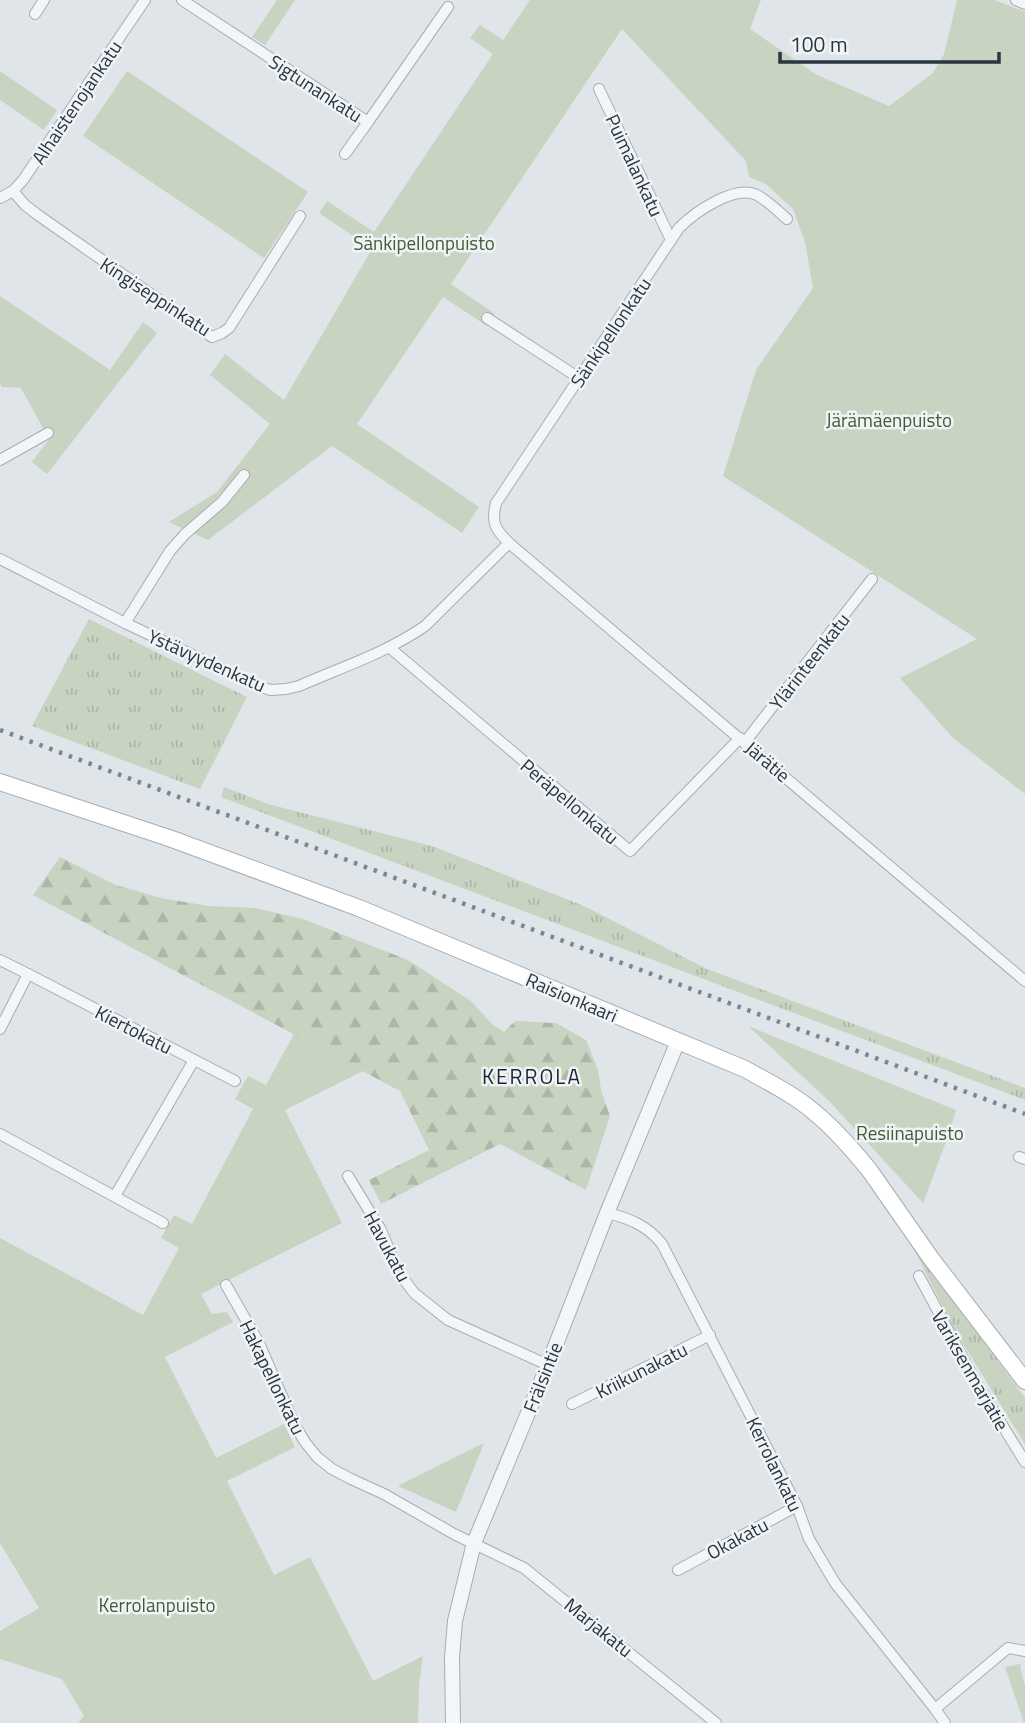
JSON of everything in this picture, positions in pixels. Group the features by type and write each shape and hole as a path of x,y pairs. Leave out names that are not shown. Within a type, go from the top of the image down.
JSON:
{"main road":[{"name":"Raisionkaari","path":"0,782 169,838 359,908 745,1069 780,1088 812,1110 833,1129 870,1171 930,1257 1025,1381"}],"street":[{"path":"35,14 44,0"},
{"name":"Alhaistenojankatu","path":"0,198 13,191 23,180 145,0"},
{"name":"Sigtunankatu","path":"182,0 368,122 448,7"},
{"path":"1016,0 1025,4"},
{"name":"Puimalankatu","path":"600,89 671,240"},
{"path":"345,154 368,122"},
{"name":"Kingiseppinkatu","path":"13,191 24,205 212,337 229,328 300,216"},
{"name":"Sänkipellonkatu","path":"509,543 494,526 495,503 679,228 702,209 732,194 745,191 756,195 787,219"},
{"path":"486,318 579,378"},
{"path":"0,460 48,433"},
{"path":"125,623 170,551 184,534 222,502 243,475"},
{"name":"Ystävyydenkatu","path":"0,559 125,623 245,681 271,690 299,686 390,648 425,626 509,543"},
{"name":"Järätie","path":"509,543 1025,981"},
{"name":"Ylärinteenkatu","path":"742,740 872,579"},
{"name":"Peräpellonkatu","path":"390,648 630,851 742,740"},
{"name":"Kiertokatu","path":"0,960 194,1060 116,1196"},
{"path":"0,1029 28,974"},
{"name":"Frälsintie","path":"453,1723 452,1657 455,1621 474,1543 678,1041"},
{"path":"194,1060 235,1081"},
{"path":"0,1134 163,1223"},
{"name":"Havukatu","path":"348,1176 381,1230 395,1264 414,1293 449,1320 548,1364"},
{"name":"Kerrolankatu","path":"607,1213 625,1217 654,1234 671,1260 710,1335 797,1506 810,1539 835,1583 945,1723"},
{"name":"Variksenmarjatie","path":"919,1276 978,1386 1025,1462"},
{"name":"Hakapellonkatu","path":"226,1285 259,1343 294,1424 317,1457 332,1469 474,1543"},
{"name":"Kriikunakatu","path":"572,1404 710,1335"},
{"name":"Okakatu","path":"678,1570 797,1506"},
{"name":"Marjakatu","path":"474,1543 524,1568 716,1723"},
{"path":"935,1709 1008,1648 1025,1651"}],"green space":[{"path":"277,0 295,0 265,45 252,37"},
{"name":"Järämäenpuisto","path":"530,0 761,0 750,29 817,75 889,106 933,73 944,54 957,0 995,0 1025,12 1025,794 953,738 900,678 977,639 723,476 756,370 813,288 805,242 793,209 766,184 749,177 746,161 622,29 451,284 495,314 487,326 443,297 357,424 479,507 462,533 332,446 208,540 169,522 217,492 270,424 210,375 225,354 284,400 372,249 319,213 327,201 374,232 493,54 470,38 480,25 503,40"},
{"path":"0,71 57,110 44,130 0,100"},
{"path":"127,71 308,192 264,258 83,136"},
{"path":"0,296 110,370 143,322 157,333 47,474 32,462 49,439 21,388 2,387 0,383"},
{"path":"89,619 247,697 200,789 32,726"},
{"path":"224,787 268,804 432,846 584,906 707,969 1025,1088 1025,1100 221,797"},
{"path":"60,857 116,885 161,898 209,906 255,908 303,919 408,960 471,1001 492,1024 504,1032 515,1021 556,1023 586,1040 598,1070 601,1090 610,1116 586,1190 500,1144 381,1204 369,1180 429,1150 400,1091 33,895"},
{"name":"Resiinapuisto","path":"748,1026 956,1110 923,1203 830,1102"},
{"name":"Kerrolanpuisto","path":"294,1034 363,1071 285,1110 342,1223 201,1294 212,1314 227,1312 233,1322 165,1357 216,1458 284,1424 295,1447 227,1481 274,1575 310,1557 373,1681 423,1656 418,1723 78,1723 84,1716 62,1679 0,1659 0,1631 39,1608 0,1543 0,1238 143,1315 179,1248 161,1238 174,1215 192,1224 253,1109 235,1099 248,1076 266,1085"},
{"path":"914,1249 1025,1398 1025,1444 954,1329"},
{"path":"484,1443 456,1512 398,1486"},
{"path":"1020,1664 1025,1684 1025,1723 1005,1667"}],"railway":[{"path":"0,730 1025,1114"}],"district":[{"name":"KERROLA","path":"532,1076"}],"park label":[{"name":"Sänkipellonpuisto","path":"424,242"}]}
